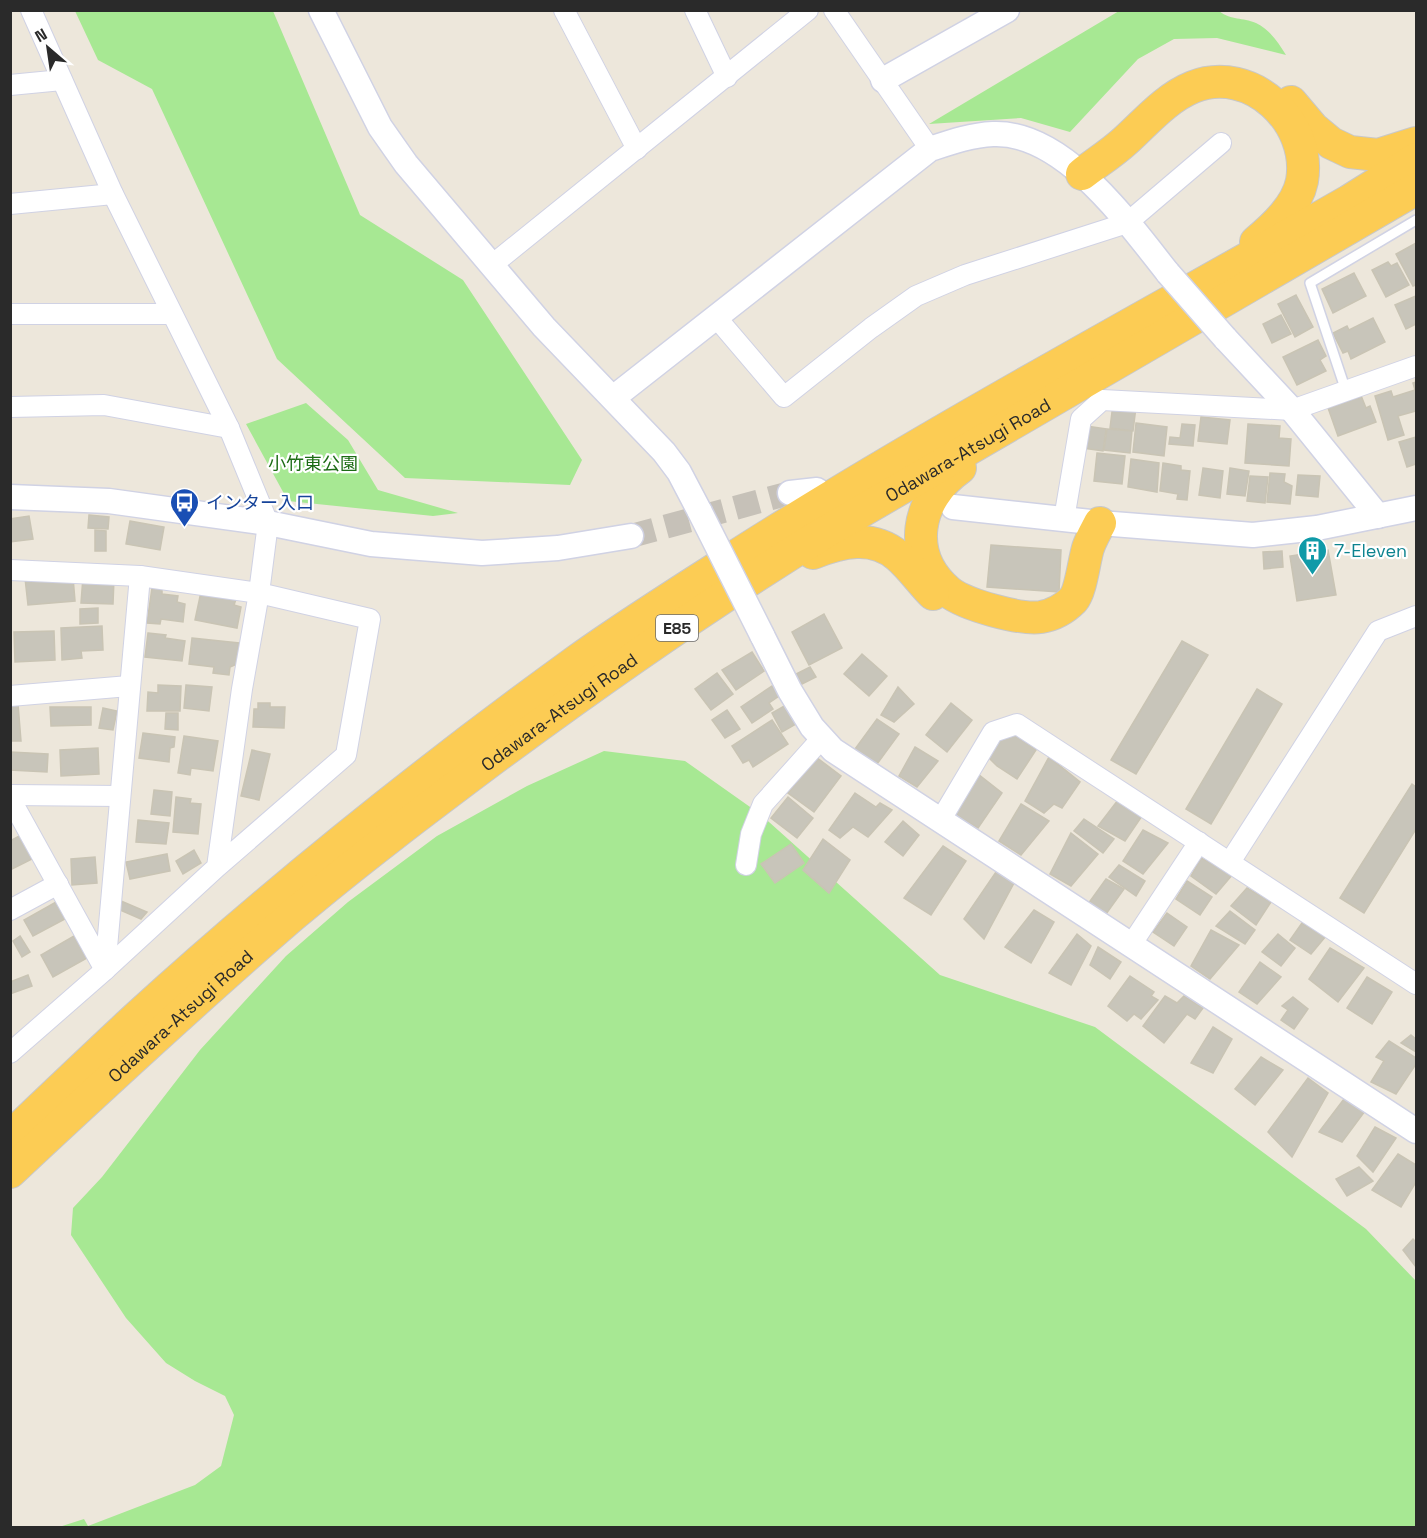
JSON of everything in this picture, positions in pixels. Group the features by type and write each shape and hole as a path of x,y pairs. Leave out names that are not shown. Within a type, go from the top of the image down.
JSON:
{"highway":[{"path":"1082,174 1125,122 1155,94 1176,79 1200,71 1226,68 1252,73 1276,86 1313,128 1331,143 1350,152 1378,155 1416,143"},
{"path":"1082,174 1123,143 1171,99 1194,87 1221,82 1245,86 1265,96 1282,112 1296,133 1303,158 1301,183 1290,207 1272,228 1209,281"},
{"name":"Odawara-Atsugi Road","path":"10,1137 137,1017 278,894 422,778 580,659 704,576 828,498 1349,201 1416,159"},
{"name":"Odawara-Atsugi Road","path":"10,1172 157,1035 294,915 439,800 595,683 756,575 824,533 1416,189"},
{"path":"1100,523 1089,545 1075,598 1061,610 1040,617 1019,616 970,603 951,594 938,581 927,563 921,541 922,518 931,496 948,476 1022,424 1120,361"},
{"path":"756,575 836,544 857,541 877,545 897,555 923,585 956,614 1026,634 1046,633 1067,625 1084,613 1097,595 1102,577 1103,560 1100,523"}],"street":[{"path":"31,10 113,194 229,428 268,523 217,867"},
{"path":"321,10 380,127 406,164 544,327 664,452 679,472 790,691 812,727 833,750 1131,945 1415,1126"},
{"path":"564,10 637,149"},
{"path":"695,10 727,77"},
{"path":"492,266 808,10"},
{"path":"834,10 930,149"},
{"path":"883,80 1007,10"},
{"path":"10,85 62,80"},
{"path":"613,398 930,149 965,138 995,134 1023,139 1047,148 1082,174 1225,338 1292,410 1378,516"},
{"path":"715,316 784,397 871,328 916,296 965,275 1127,223 1221,143"},
{"path":"10,204 113,194"},
{"path":"10,314 172,314"},
{"path":"1064,519 1081,419 1102,400 1292,410 1416,366"},
{"path":"10,407 104,405 229,428"},
{"path":"790,493 817,490"},
{"path":"10,497 109,501 268,523 371,544 482,553 558,548 631,536"},
{"path":"953,507 1100,523 1253,535 1317,528 1416,508"},
{"path":"10,570 140,576 259,592 370,619 346,755 217,867 10,1053"},
{"path":"105,970 140,576"},
{"path":"1230,862 1378,631 1416,616"},
{"path":"10,696 129,686"},
{"path":"940,821 993,732 1017,724 1416,984"},
{"path":"746,865 751,834 762,804 822,738"},
{"path":"105,970 10,797 120,796"},
{"path":"1131,945 1199,843"},
{"path":"10,910 58,884"}],"lane":[{"path":"1346,391 1310,283 1416,220"}],"green space":[{"path":"75,11 273,11 360,215 463,280 582,460 570,485 405,478 277,359 152,89 98,60"},
{"path":"1119,11 1219,11 1261,26 1273,37 1286,55 1217,38 1174,39 1138,59 1070,132 1021,118 929,124"},
{"name":"小竹東公園","path":"306,403 348,440 378,490 458,513 433,516 288,501 246,424"},
{"path":"604,751 685,761 760,814 940,975 1095,1027 1366,1229 1416,1281 1416,1527 56,1528 84,1519 88,1526 195,1485 221,1466 234,1415 225,1396 166,1363 126,1318 71,1235 73,1208 102,1177 200,1050 286,956 348,902 437,836 527,786"}],"building":[{"path":"1416,243 1416,285 1413,286 1396,254"},
{"path":"1388,262 1391,266 1397,263 1409,285 1386,297 1372,270"},
{"path":"1354,273 1366,296 1333,313 1322,289"},
{"path":"1296,295 1313,327 1295,337 1278,304"},
{"path":"1416,296 1416,324 1406,329 1395,305"},
{"path":"1281,315 1291,334 1272,343 1263,324"},
{"path":"1373,318 1385,342 1351,359 1348,351 1343,353 1333,333 1347,326 1349,330"},
{"path":"1318,340 1326,356 1320,360 1326,371 1297,385 1283,357"},
{"path":"1416,382 1416,411 1398,416 1404,435 1388,440 1375,396 1391,391 1393,397 1415,390 1413,383"},
{"path":"1360,393 1366,408 1370,406 1376,422 1338,436 1327,405"},
{"path":"1113,404 1136,407 1133,431 1110,428"},
{"path":"1201,417 1230,420 1227,444 1198,441"},
{"path":"1136,423 1167,427 1164,456 1133,452"},
{"path":"1182,424 1195,425 1193,446 1169,444 1170,437 1180,438"},
{"path":"1248,424 1280,426 1279,438 1291,439 1289,466 1245,463"},
{"path":"1086,426 1106,429 1103,451 1083,448"},
{"path":"1107,429 1132,431 1130,453 1104,450"},
{"path":"1416,437 1416,464 1407,467 1399,442"},
{"path":"1097,453 1125,456 1122,484 1094,481"},
{"path":"1131,459 1159,463 1157,492 1128,487"},
{"path":"1163,463 1181,466 1181,470 1190,471 1187,500 1177,499 1178,494 1160,491"},
{"path":"1203,468 1223,471 1220,498 1199,495"},
{"path":"1230,468 1249,471 1245,496 1227,494"},
{"path":"1270,473 1285,474 1284,482 1292,486 1290,504 1267,502"},
{"path":"1298,475 1320,476 1318,497 1296,495"},
{"path":"1250,476 1268,477 1265,503 1247,501"},
{"path":"89,515 109,517 108,529 88,528"},
{"path":"29,516 33,539 10,542 10,519"},
{"path":"130,521 164,527 160,550 126,544"},
{"path":"95,530 106,531 106,551 95,551"},
{"path":"991,545 1061,550 1059,592 987,587"},
{"name":"7-Eleven","path":"1328,550 1336,595 1297,601 1290,556"},
{"path":"1282,551 1283,567 1264,569 1263,552"},
{"path":"73,577 75,601 28,605 25,578"},
{"path":"83,577 114,579 113,604 81,603"},
{"path":"152,588 162,589 162,594 178,596 177,602 185,604 183,622 161,619 160,624 147,623"},
{"path":"201,592 236,599 234,605 241,607 237,628 195,620"},
{"path":"98,608 98,623 80,624 80,609"},
{"path":"824,614 842,648 809,665 792,632"},
{"path":"102,626 103,650 81,651 82,658 62,660 61,628"},
{"path":"54,631 55,660 15,662 14,632"},
{"path":"148,633 166,635 165,638 185,641 182,661 145,657"},
{"path":"192,638 239,643 237,664 230,667 229,675 213,673 214,667 189,664"},
{"path":"1182,641 1208,655 1136,774 1111,760"},
{"path":"752,652 764,671 736,690 722,670"},
{"path":"862,654 887,676 869,696 844,674"},
{"path":"810,667 816,677 802,684 796,674"},
{"path":"717,673 733,694 711,710 695,689"},
{"path":"158,685 181,686 180,711 147,711 148,692 158,693"},
{"path":"186,685 212,687 209,711 184,708"},
{"path":"772,686 779,696 769,703 773,709 752,723 741,707"},
{"path":"898,687 914,704 894,722 881,715"},
{"path":"1257,689 1282,704 1211,824 1186,809"},
{"path":"258,703 270,703 270,707 285,707 284,728 253,727 254,709 258,709"},
{"path":"951,703 972,720 947,752 926,735"},
{"path":"18,704 21,741 10,741 10,705"},
{"path":"786,705 796,724 782,732 772,713"},
{"path":"50,707 91,707 91,725 51,726"},
{"path":"103,708 117,711 113,730 99,728"},
{"path":"727,710 740,729 725,738 712,720"},
{"path":"166,713 178,713 178,730 165,729"},
{"path":"877,719 899,734 877,764 855,749"},
{"path":"772,720 788,744 753,767 749,760 743,763 732,746"},
{"path":"1008,727 1036,750 1017,779 997,766 987,756"},
{"path":"143,733 175,737 174,747 170,748 169,762 139,758"},
{"path":"184,736 218,741 213,771 191,768 190,775 178,773"},
{"path":"915,747 938,761 917,787 899,776"},
{"path":"98,748 99,774 61,776 60,750"},
{"path":"252,750 270,754 259,800 241,796"},
{"path":"10,752 48,754 47,772 10,770"},
{"path":"816,757 841,776 814,812 788,793"},
{"path":"1049,757 1080,782 1062,808 1054,804 1044,813 1025,801"},
{"path":"978,774 1002,793 978,828 954,814"},
{"path":"1412,784 1416,787 1416,829 1364,913 1340,898"},
{"path":"154,790 172,792 170,816 151,814"},
{"path":"855,793 876,807 880,803 892,810 868,837 853,827 840,838 829,830"},
{"path":"176,797 191,799 190,803 201,804 198,834 173,832"},
{"path":"788,797 813,818 797,838 771,818"},
{"path":"1118,800 1142,816 1125,841 1098,826"},
{"path":"1021,804 1049,821 1021,855 999,841"},
{"path":"1084,819 1114,839 1103,853 1074,831"},
{"path":"138,820 169,823 166,844 136,842"},
{"path":"903,821 919,835 903,856 885,842"},
{"path":"1143,830 1168,843 1143,874 1123,861"},
{"path":"25,833 38,856 10,870 10,841"},
{"path":"1071,833 1098,854 1071,886 1050,874"},
{"path":"823,839 850,860 829,893 803,870"},
{"path":"791,844 804,863 775,883 761,864"},
{"path":"943,846 966,861 931,915 904,898"},
{"path":"194,850 201,863 183,874 176,861"},
{"path":"167,854 170,871 130,879 126,862"},
{"path":"95,857 97,883 72,885 71,859"},
{"path":"1201,858 1233,874 1216,894 1191,876"},
{"path":"1119,865 1145,881 1136,896 1109,877"},
{"path":"996,872 1014,883 984,939 964,919"},
{"path":"1106,879 1124,889 1106,914 1088,904"},
{"path":"1187,881 1212,897 1200,915 1176,899"},
{"path":"1247,888 1271,902 1256,925 1231,906"},
{"path":"121,901 147,912 141,919 118,909"},
{"path":"56,902 65,919 33,936 24,920"},
{"path":"1034,910 1054,922 1031,963 1005,947"},
{"path":"1230,911 1255,930 1245,944 1216,926"},
{"path":"1167,913 1187,927 1174,946 1153,932"},
{"path":"1302,923 1326,936 1311,954 1290,940"},
{"path":"1211,930 1239,945 1210,979 1191,966"},
{"path":"1077,934 1091,946 1071,985 1049,973"},
{"path":"1278,934 1295,948 1281,966 1262,952"},
{"path":"20,936 30,952 22,957 13,941"},
{"path":"74,936 87,958 53,977 41,955"},
{"path":"1098,947 1121,962 1110,979 1090,965"},
{"path":"1330,948 1364,968 1338,1002 1309,979"},
{"path":"1260,962 1281,977 1257,1004 1239,992"},
{"path":"28,975 32,986 10,994 10,982"},
{"path":"1130,976 1154,992 1151,996 1158,1000 1141,1019 1134,1014 1127,1021 1108,1006"},
{"path":"1367,977 1392,992 1372,1024 1347,1008"},
{"path":"1165,996 1177,1003 1184,996 1203,1008 1195,1019 1187,1014 1164,1043 1143,1026"},
{"path":"1293,997 1308,1009 1294,1029 1281,1020 1288,1010 1282,1006"},
{"path":"1213,1027 1232,1039 1213,1073 1191,1063"},
{"path":"1411,1035 1416,1039 1416,1052 1401,1043"},
{"path":"1389,1041 1416,1058 1416,1064 1396,1094 1371,1082 1384,1061 1376,1057"},
{"path":"1261,1057 1283,1070 1255,1105 1235,1089"},
{"path":"1308,1078 1328,1093 1292,1157 1268,1132"},
{"path":"1344,1099 1365,1111 1342,1142 1319,1132"},
{"path":"1375,1127 1396,1138 1373,1172 1357,1156"},
{"path":"1398,1154 1416,1165 1416,1182 1401,1207 1372,1190"},
{"path":"1359,1167 1373,1181 1347,1196 1336,1179"},
{"path":"1413,1239 1416,1242 1416,1267 1403,1250"}],"tunnel":[{"path":"631,536 790,493"}],"place":[{"name":"インター入口","path":"185,528"},
{"name":"7-Eleven","path":"1313,576"}]}
